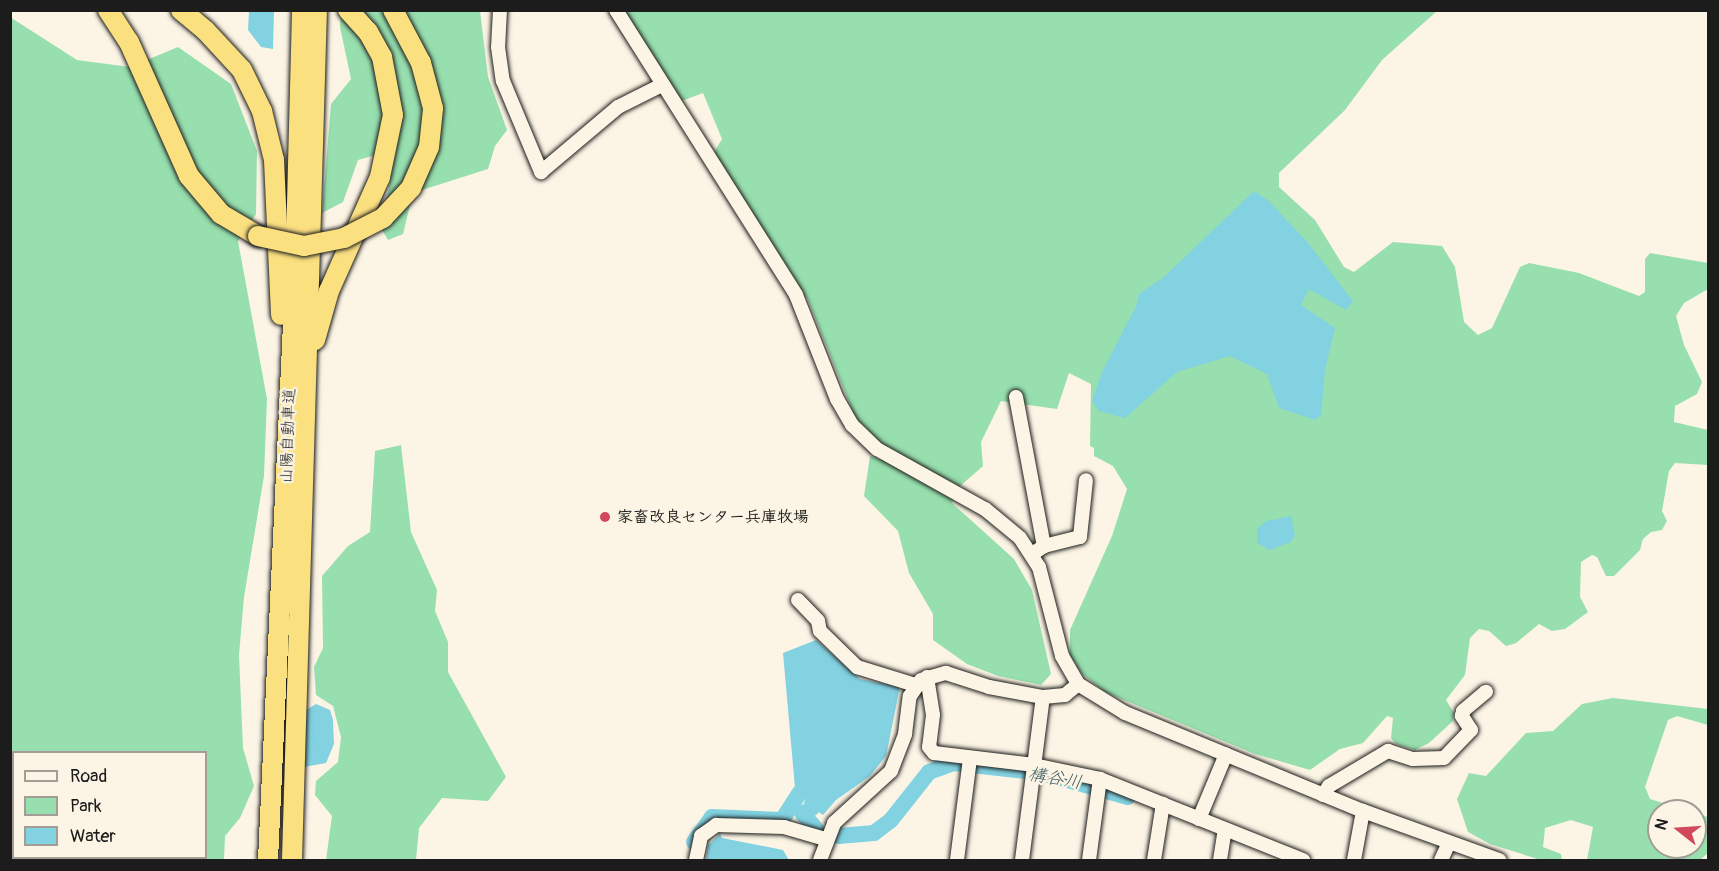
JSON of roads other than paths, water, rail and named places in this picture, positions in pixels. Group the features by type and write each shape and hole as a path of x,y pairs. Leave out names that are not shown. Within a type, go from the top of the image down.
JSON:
{"highway":[{"path":"108,10 129,42 189,176 221,214 258,236 304,246 344,238 383,218 411,188 429,147 433,108 422,63 393,10"},
{"path":"181,10 225,50 242,70 262,111 269,136 278,221 286,474"},
{"name":"山陽自動車道","path":"268,861 277,711 302,10"},
{"name":"山陽自動車道","path":"292,861 317,10"},
{"path":"306,363 344,258 380,177 393,115 382,57 368,32 348,10"}],"street":[{"path":"500,10 498,47 503,81 540,172 618,107 662,85"},
{"path":"616,10 796,295 837,399 852,425 877,449 1002,521 1032,554 1046,586 1062,656 1078,684 1110,706 1363,812 1499,861"},
{"path":"1016,397 1044,546"},
{"path":"1032,554 1044,546 1080,537 1086,480"},
{"path":"798,600 818,621 820,631 857,667 915,686"},
{"path":"819,861 825,839 844,811 891,771 900,753 915,686 927,677 946,673 989,687 1043,697 1065,695 1078,684"},
{"path":"927,677 933,715 929,747 934,753 969,763 1033,770 1098,784 1161,808 1199,819 1224,833 1286,857 1303,861"},
{"path":"1323,795 1329,786 1388,751 1413,759 1444,758 1472,730 1462,716 1463,711 1486,692"},
{"path":"1022,861 1043,697"},
{"path":"1199,819 1226,754"},
{"path":"957,861 969,763"},
{"path":"1089,861 1098,784"},
{"path":"1154,861 1161,808"},
{"path":"1354,861 1363,812"},
{"path":"696,861 701,836 716,825 784,827 825,839"},
{"path":"1220,861 1224,833"},
{"path":"1441,861 1449,843"}],"water":[{"path":"249,11 274,11 273,49 261,47 248,30"},
{"path":"1254,191 1269,201 1308,243 1353,301 1346,310 1309,289 1301,305 1335,328 1325,370 1321,415 1315,420 1279,408 1267,374 1230,356 1177,372 1125,418 1099,411 1092,401 1102,372 1136,306 1139,294 1164,277"},
{"path":"1291,516 1295,535 1291,542 1269,550 1257,543 1257,529 1266,521"},
{"path":"816,640 860,679 900,687 886,756 870,776 836,800 823,815 804,803 806,797 795,788 783,653"},
{"path":"316,704 330,710 333,720 334,744 326,763 304,767 271,759 283,724"},
{"path":"720,834 722,838 783,850 789,860 706,860 708,845"}],"waterway":[{"name":"構谷川","path":"839,836 874,833 891,820 929,772 954,763 1043,773 1128,797"},
{"path":"694,842 712,817 782,820 800,792"},
{"name":"構谷川","path":"812,808 803,814 816,829"}],"place":[{"name":"家畜改良センター兵庫牧場","path":"605,517"}]}
